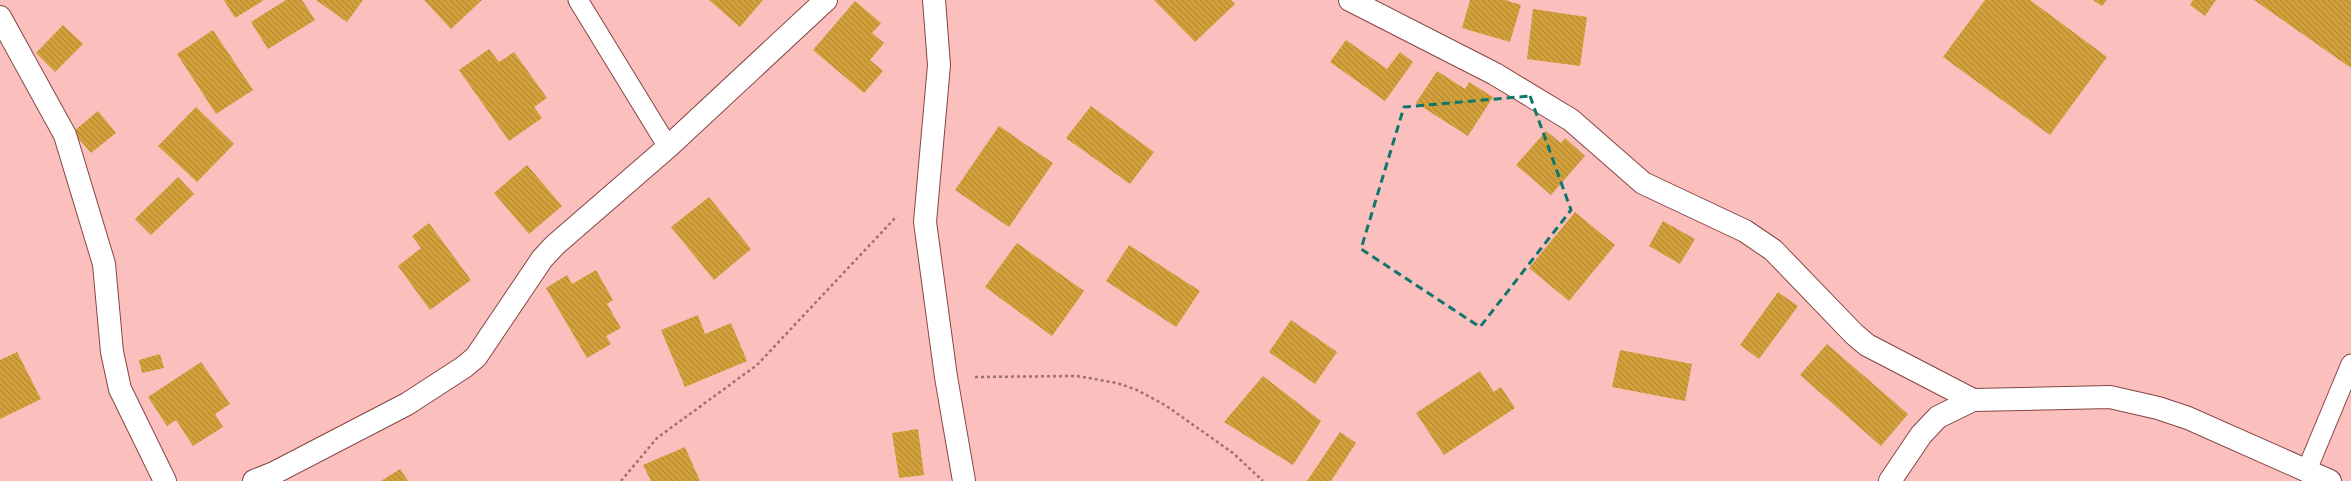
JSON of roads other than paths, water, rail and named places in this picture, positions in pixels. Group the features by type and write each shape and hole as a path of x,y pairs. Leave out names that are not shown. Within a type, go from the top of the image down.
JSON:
{"street":[{"path":"254,481 274,473 407,404 464,367 476,357 542,259 555,245 668,147 826,0"},
{"path":"934,0 939,65 925,222 946,377 964,481"},
{"path":"1350,0 1495,74 1571,120 1643,184 1745,231 1760,240 1773,250 1854,334 1867,345 1973,400"},
{"path":"0,17 65,135 104,264 112,352 120,389 165,481"},
{"path":"1890,481 1921,435 1938,417 1973,400 2110,397 2158,408 2188,418 2243,441 2306,472 2330,481"}],"lane":[{"path":"578,0 668,147"},
{"path":"2306,472 2351,364"}]}
